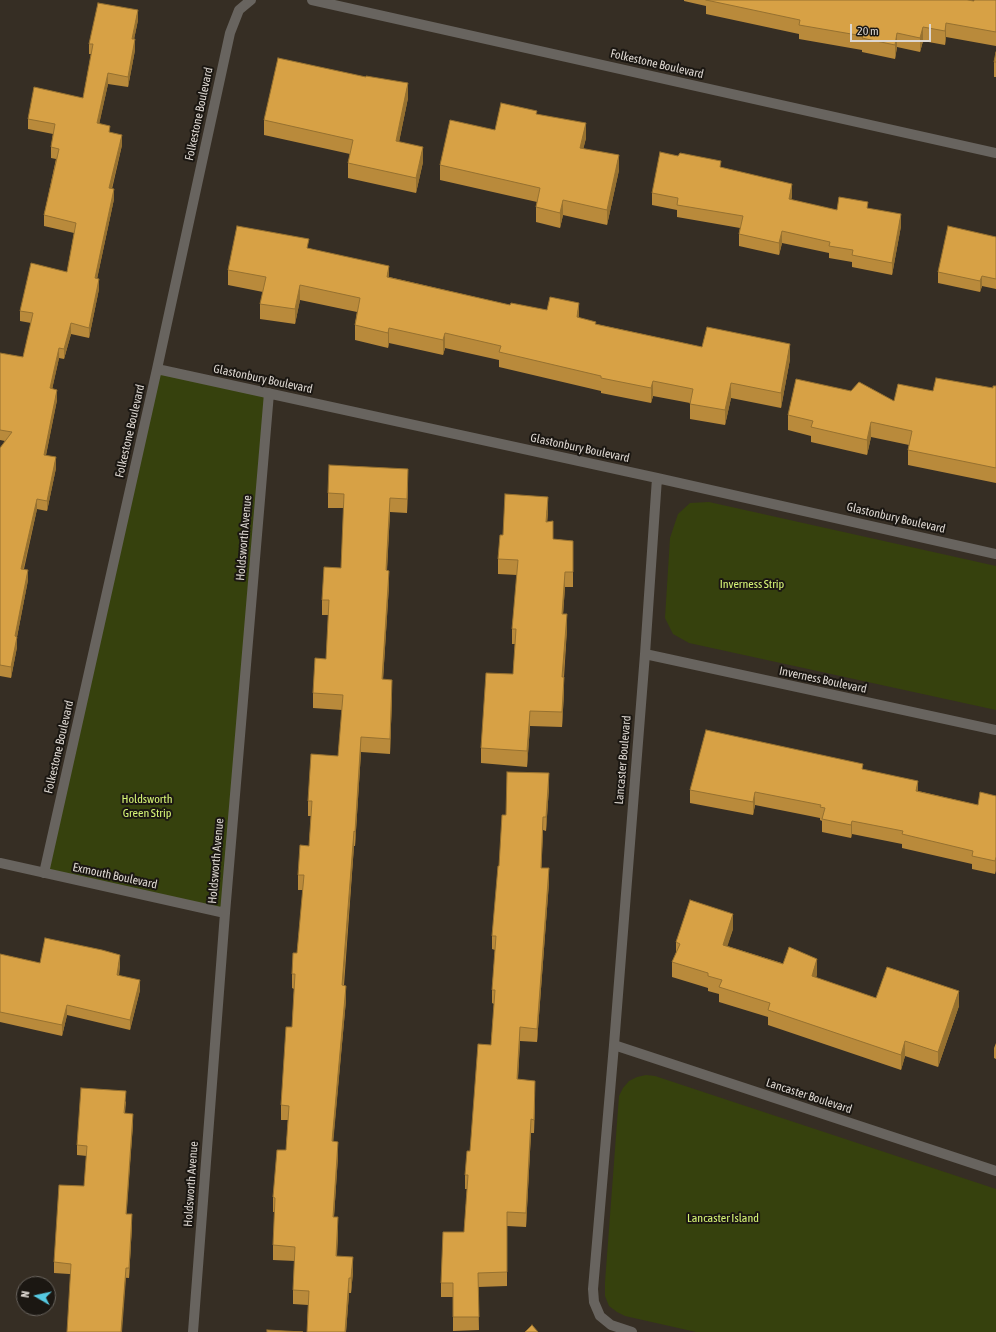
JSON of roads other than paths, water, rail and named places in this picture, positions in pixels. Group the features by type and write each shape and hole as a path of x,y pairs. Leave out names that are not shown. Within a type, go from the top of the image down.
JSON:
{"street":[{"name":"Folkestone Boulevard","path":"44,873 157,369 230,33 239,10 251,0"},
{"name":"Folkestone Boulevard","path":"312,0 996,153"},
{"name":"Glastonbury Boulevard","path":"157,369 657,478 996,554"},
{"name":"Holdsworth Avenue","path":"193,1332 225,913 269,393"},
{"name":"Lancaster Boulevard","path":"632,1332 611,1325 600,1316 594,1302 593,1289 645,654 657,478"},
{"name":"Inverness Boulevard","path":"645,654 996,730"},
{"name":"Exmouth Boulevard","path":"0,863 225,913"},
{"name":"Lancaster Boulevard","path":"614,1045 996,1171"}],"park label":[{"name":"Inverness Strip","path":"752,584"},
{"name":"Holdsworth Green Strip","path":"147,806"},
{"name":"Lancaster Island","path":"723,1218"}]}
